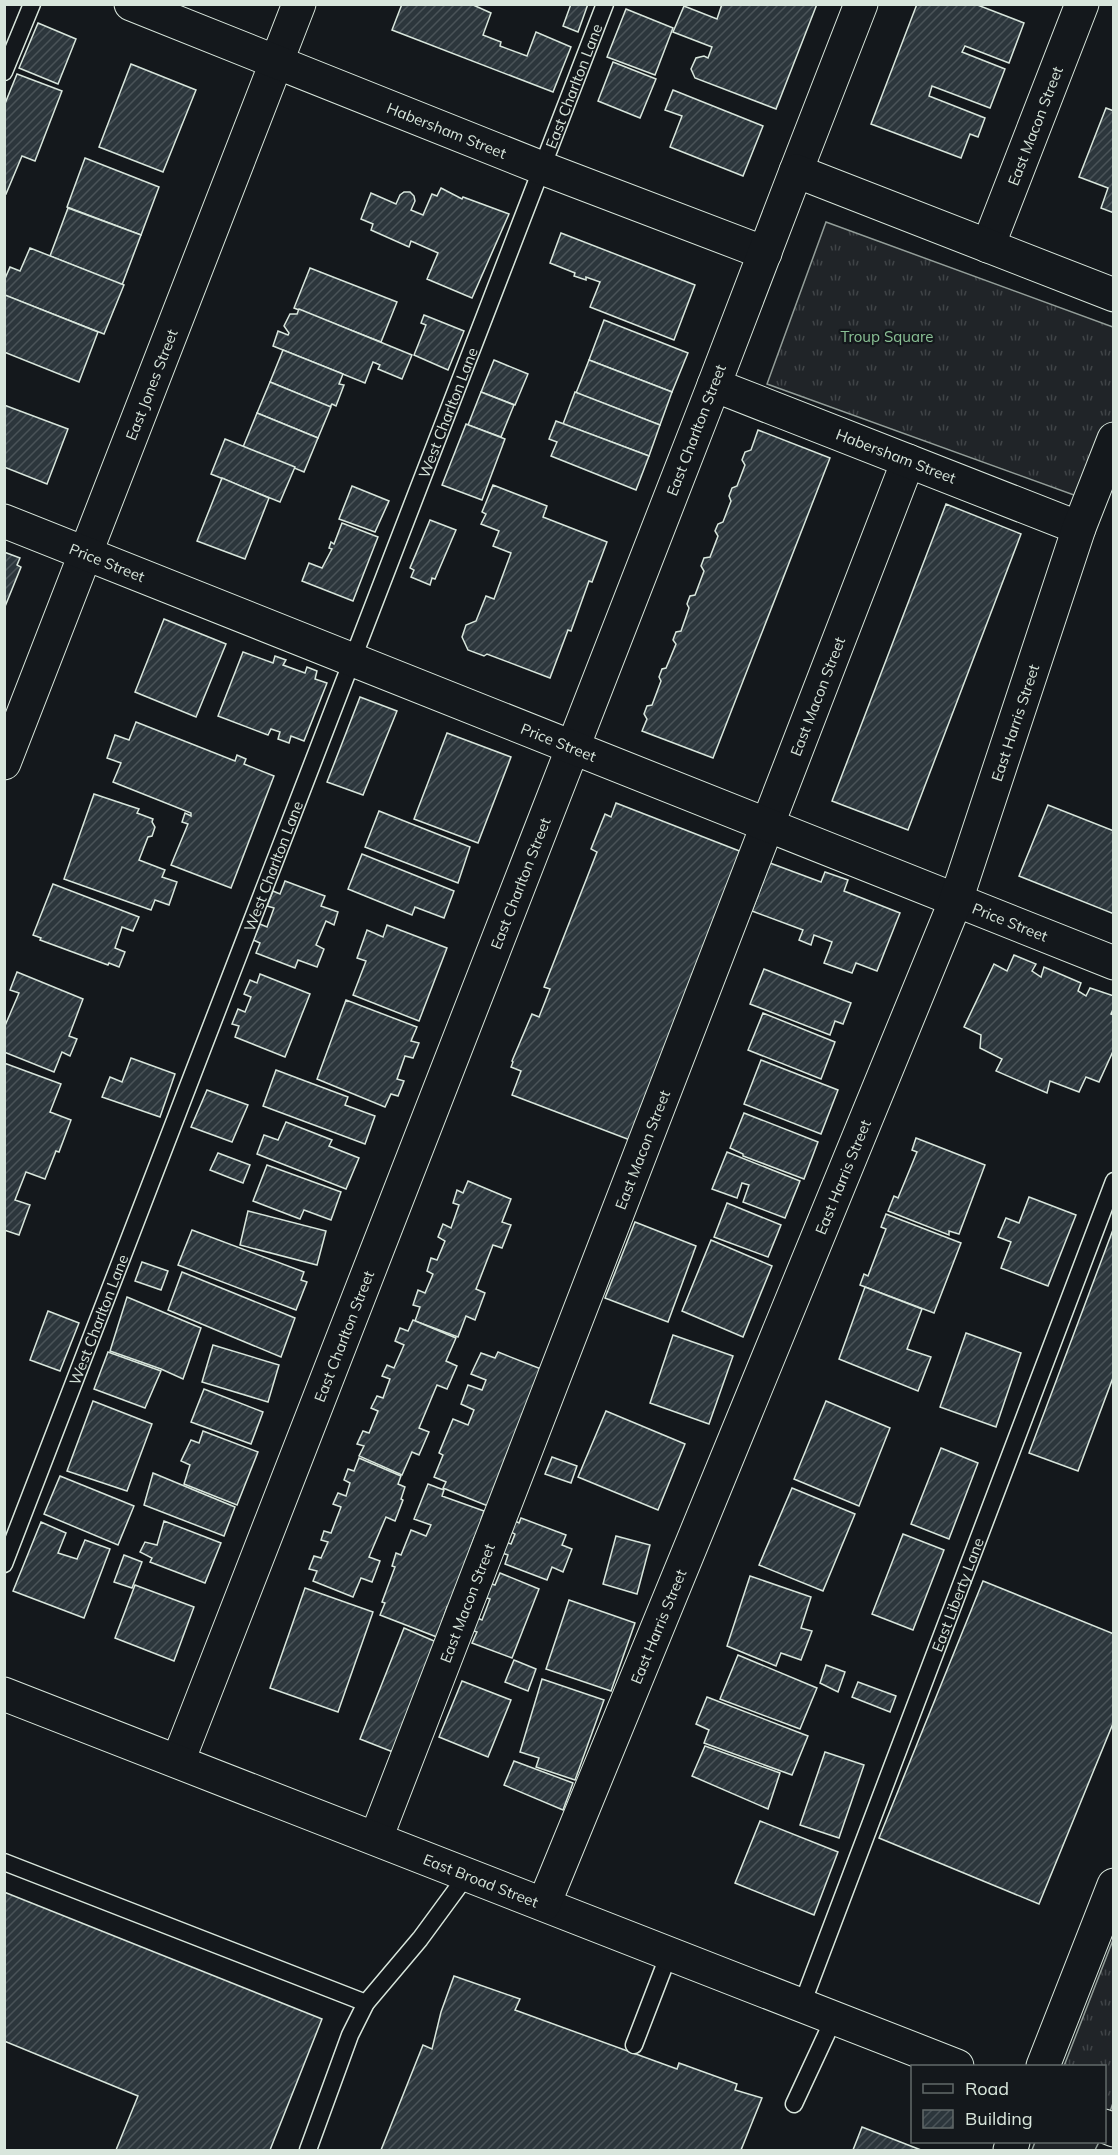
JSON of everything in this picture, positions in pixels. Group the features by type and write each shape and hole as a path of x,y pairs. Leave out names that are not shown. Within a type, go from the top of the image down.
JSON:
{"street":[{"name":"Habersham Street","path":"131,4 542,168 765,253"},
{"name":"East Jones Street","path":"4,763 299,4"},
{"name":"East Charlton Street","path":"178,1761 861,4"},
{"name":"East Macon Street","path":"988,246 1082,4"},
{"path":"796,171 1113,295"},
{"name":"Habersham Street","path":"714,385 1079,528"},
{"name":"East Harris Street","path":"544,1905 956,900 1079,528 1113,439"},
{"name":"East Macon Street","path":"376,1838 908,461"},
{"name":"Price Street","path":"4,521 1113,963"},
{"name":"East Broad Street","path":"4,1694 952,2065"},
{"path":"1043,2065 1113,1885"}],"lane":[{"path":"4,72 33,4"},
{"name":"East Charlton Lane","path":"542,168 605,4"},
{"name":"West Charlton Lane","path":"4,1564 542,168"},
{"name":"East Liberty Lane","path":"801,2007 1113,1181"},
{"path":"4,1862 366,2003"},
{"path":"308,2151 350,2035 366,2003 420,1939 467,1875"},
{"path":"634,2045 669,1954"},
{"path":"794,2104 834,2018"}],"green space":[{"name":"Troup Square","path":"826,222 1113,327 1113,455 1096,503 767,384"},
{"path":"1113,1940 1113,2103 1106,2123 1106,2065 1064,2065"},
{"path":"1035,2143 1098,2143 1095,2150 1032,2150"}],"building":[{"path":"402,4 471,4 491,13 483,35 501,42 500,46 527,56 536,32 571,47 553,92 392,30"},
{"path":"571,4 588,4 578,32 563,26"},
{"path":"722,4 817,4 776,109 695,78 691,69 696,58 704,56 708,58 712,47 673,32 684,6 717,19"},
{"path":"917,4 975,4 1024,23 1009,63 965,46 962,52 1005,69 990,108 932,86 929,96 985,118 978,137 970,134 961,158 871,124"},
{"path":"626,9 673,28 655,75 607,57"},
{"path":"38,23 76,39 58,84 19,68"},
{"path":"613,62 656,79 640,118 598,101"},
{"path":"131,64 196,90 163,172 99,147"},
{"path":"17,74 62,91 35,161 22,156 6,194 4,193 4,106"},
{"path":"673,90 763,126 743,176 670,147 682,116 665,110"},
{"path":"1106,108 1114,111 1114,213 1101,208 1108,188 1079,177"},
{"path":"85,158 159,187 141,235 67,207"},
{"path":"441,188 462,199 463,197 509,214 472,298 427,279 438,253 411,241 409,247 371,230 373,224 361,219 371,193 396,204 400,195 410,192 415,201 411,210 423,215 432,194 437,196"},
{"path":"68,208 141,235 122,285 50,256"},
{"path":"561,233 695,285 674,340 590,307 600,282 574,276 575,273 550,263"},
{"path":"30,248 124,285 104,334 4,295 4,281 10,267 20,271"},
{"path":"310,268 397,302 381,342 294,308"},
{"path":"5,295 98,332 79,382 4,352"},
{"path":"299,309 412,355 402,379 378,369 380,365 373,362 365,383 273,346 278,331 288,335 284,326 290,314 297,314"},
{"path":"424,315 464,331 448,370 414,355 426,325 421,323"},
{"path":"604,320 688,353 672,392 589,360"},
{"path":"283,350 343,374 339,384 344,385 336,406 332,404 330,407 270,382"},
{"path":"494,360 528,374 515,405 481,392"},
{"path":"589,360 672,392 660,425 576,393"},
{"path":"270,382 331,407 318,438 257,413"},
{"path":"481,392 514,405 501,437 468,425"},
{"path":"575,392 660,425 649,456 563,424"},
{"path":"4,405 68,429 47,484 4,467"},
{"path":"257,413 318,438 304,472 243,447"},
{"path":"556,421 649,456 636,490 551,456 557,442 549,439"},
{"path":"466,424 505,439 482,500 442,485"},
{"path":"758,430 830,458 713,758 642,731 647,719 644,714 647,706 652,705 661,681 659,677 662,669 666,668 676,644 673,640 676,632 681,631 689,608 687,604 690,596 695,595 704,571 701,566 704,558 710,557 718,536 715,531 718,524 723,522 731,501 729,496 732,488 737,486 745,465 742,460 745,452 751,450"},
{"path":"225,439 295,467 280,502 211,474"},
{"path":"222,478 269,498 245,559 197,541"},
{"path":"493,485 547,506 543,517 607,542 592,582 589,581 571,631 568,630 550,678 487,654 484,656 468,650 462,637 466,625 476,621 486,596 494,599 511,553 493,546 499,531 481,524 486,514 482,512"},
{"path":"352,486 389,501 375,532 339,519"},
{"path":"946,504 1021,534 908,830 832,801"},
{"path":"430,520 456,530 435,579 432,578 430,585 411,577 414,570 410,568"},
{"path":"342,523 378,537 353,601 302,581 309,563 322,568 332,549 329,548 331,542 334,544"},
{"path":"4,552 20,558 17,565 21,567 4,609"},
{"path":"164,619 226,644 196,717 135,692"},
{"path":"243,652 273,663 275,656 286,660 283,665 305,673 307,667 317,671 315,679 327,683 304,741 291,736 289,743 278,739 280,732 271,729 268,735 218,716"},
{"path":"360,697 397,711 363,795 327,782"},
{"path":"136,722 235,761 237,755 246,759 244,764 274,776 231,888 171,865 188,824 182,822 185,813 191,816 191,813 113,782 121,763 107,758 115,735 129,740"},
{"path":"447,733 511,757 478,843 414,819"},
{"path":"94,794 139,809 137,813 153,819 155,827 152,836 148,837 139,860 165,870 162,877 177,882 169,905 155,900 151,910 64,879"},
{"path":"616,803 742,852 630,1140 512,1095 521,1071 511,1067 512,1061 532,1014 539,1017 550,989 544,987 597,852 591,849 605,814 611,817"},
{"path":"1048,805 1114,831 1114,914 1019,876"},
{"path":"379,811 470,847 458,883 365,847"},
{"path":"362,854 454,891 444,918 415,907 412,915 348,889"},
{"path":"770,863 821,882 825,872 848,880 844,891 900,913 877,971 856,963 852,973 824,963 832,942 814,935 811,945 799,940 803,930 752,911"},
{"path":"285,881 325,896 321,906 338,912 334,925 326,921 316,945 324,949 317,967 298,960 295,968 256,953 260,943 253,940 260,924 267,927 274,908 267,906 273,891 280,894"},
{"path":"53,884 139,917 133,931 122,927 115,948 125,952 119,967 40,940 41,938 33,935"},
{"path":"387,925 447,948 419,1021 353,995 366,961 357,958 367,930 383,937"},
{"path":"1014,955 1036,964 1032,971 1041,977 1044,967 1081,983 1078,991 1086,996 1090,988 1114,996 1114,1007 1111,1014 1114,1015 1114,1049 1099,1082 1086,1077 1079,1092 1050,1081 1047,1093 996,1071 1002,1059 980,1048 981,1035 964,1027 994,964 1007,971"},
{"path":"764,969 851,1003 843,1024 835,1021 830,1035 750,1004"},
{"path":"17,972 83,999 69,1036 77,1039 70,1056 62,1052 54,1072 4,1052 4,1028 19,993 10,990"},
{"path":"260,974 310,994 285,1057 235,1037 239,1026 232,1024 238,1009 245,1012 251,997 244,994 250,980 257,983"},
{"path":"346,1000 417,1027 411,1041 419,1043 413,1058 405,1056 397,1079 404,1081 398,1096 391,1094 385,1107 317,1079"},
{"path":"763,1013 835,1042 821,1079 748,1050"},
{"path":"131,1058 175,1074 160,1117 102,1097 110,1077 122,1082"},
{"path":"761,1060 838,1090 821,1134 744,1104"},
{"path":"4,1063 61,1084 50,1112 71,1120 59,1152 56,1151 45,1179 26,1172 15,1200 30,1205 19,1235 4,1230"},
{"path":"276,1070 348,1097 345,1105 375,1116 365,1144 263,1106"},
{"path":"207,1090 248,1105 232,1142 191,1127"},
{"path":"744,1113 818,1142 804,1179 743,1156 730,1148"},
{"path":"286,1122 332,1140 329,1146 359,1158 346,1189 257,1154 264,1135 278,1140"},
{"path":"916,1138 985,1165 959,1234 949,1231 949,1235 888,1211 894,1196 898,1198 917,1152 912,1150"},
{"path":"727,1152 800,1181 785,1218 743,1202 749,1185 742,1183 737,1198 712,1189"},
{"path":"218,1153 250,1165 243,1183 210,1170"},
{"path":"267,1165 341,1192 331,1220 304,1210 300,1219 253,1201"},
{"path":"468,1181 511,1199 502,1222 511,1225 502,1248 493,1245 476,1289 485,1293 475,1320 466,1316 458,1337 415,1321 420,1307 413,1305 418,1290 425,1293 433,1274 427,1271 431,1258 437,1260 445,1241 438,1237 443,1224 451,1228 459,1205 453,1203 457,1190 463,1193"},
{"path":"1029,1197 1076,1215 1048,1286 1001,1268 1011,1242 998,1237 1006,1218 1019,1223"},
{"path":"727,1203 781,1225 768,1257 714,1237"},
{"path":"248,1211 326,1231 317,1265 240,1245"},
{"path":"886,1214 961,1243 934,1313 860,1285 864,1274 868,1276 886,1229 881,1227"},
{"path":"635,1222 696,1246 668,1322 605,1298"},
{"path":"1114,1227 1114,1375 1078,1471 1029,1453"},
{"path":"192,1230 304,1272 301,1280 307,1282 296,1310 178,1265"},
{"path":"711,1240 772,1266 743,1337 682,1311"},
{"path":"142,1262 168,1271 161,1290 135,1281"},
{"path":"182,1272 295,1318 281,1357 168,1310"},
{"path":"865,1287 922,1309 907,1349 931,1357 918,1391 839,1359"},
{"path":"127,1297 201,1328 183,1379 110,1351"},
{"path":"48,1311 79,1323 60,1371 30,1360"},
{"path":"413,1320 456,1338 446,1361 457,1366 447,1389 437,1385 419,1428 429,1432 419,1455 412,1452 402,1475 359,1456 364,1446 357,1444 363,1431 369,1433 378,1411 371,1408 377,1396 383,1398 390,1379 382,1376 387,1365 394,1368 404,1345 395,1341 400,1328 408,1331"},
{"path":"966,1333 1021,1353 996,1427 940,1407"},
{"path":"673,1335 733,1356 709,1424 650,1403"},
{"path":"213,1345 279,1365 268,1402 202,1382"},
{"path":"108,1352 161,1371 145,1408 94,1389"},
{"path":"498,1352 541,1369 488,1506 443,1488 446,1482 434,1477 443,1455 439,1453 453,1419 468,1425 474,1410 461,1404 468,1385 482,1390 486,1380 471,1374 481,1353 495,1358"},
{"path":"204,1389 263,1412 251,1444 191,1422"},
{"path":"93,1401 152,1424 127,1491 67,1471"},
{"path":"826,1401 890,1428 859,1506 794,1479"},
{"path":"606,1411 685,1444 658,1510 578,1477"},
{"path":"203,1431 258,1452 237,1505 184,1484 190,1465 181,1461 191,1440 199,1443"},
{"path":"941,1448 978,1463 949,1539 911,1524"},
{"path":"552,1457 577,1466 571,1483 545,1474"},
{"path":"359,1458 401,1476 398,1484 405,1487 395,1521 386,1517 369,1557 380,1561 372,1582 361,1578 353,1597 313,1581 317,1571 309,1569 314,1556 321,1558 328,1542 321,1540 324,1531 331,1533 341,1507 333,1504 338,1493 346,1496 350,1483 344,1480 348,1469 354,1471"},
{"path":"153,1473 235,1507 224,1536 144,1505"},
{"path":"60,1476 134,1506 118,1545 44,1514"},
{"path":"428,1484 444,1490 442,1496 484,1511 481,1520 487,1523 474,1538 468,1555 474,1557 454,1610 447,1607 441,1625 442,1639 380,1615 385,1603 382,1602 395,1567 392,1566 396,1553 401,1555 411,1530 426,1536 431,1525 414,1519"},
{"path":"792,1488 855,1514 823,1591 759,1565"},
{"path":"521,1518 566,1535 562,1545 572,1549 563,1572 552,1567 547,1580 505,1564 508,1555 502,1553 506,1542 511,1544 515,1534 509,1531 513,1520 519,1523"},
{"path":"164,1521 221,1543 205,1583 150,1562 152,1558 140,1552 145,1542 157,1545"},
{"path":"41,1522 66,1533 58,1553 77,1559 85,1540 110,1549 84,1618 13,1591"},
{"path":"903,1534 944,1550 913,1630 872,1614"},
{"path":"616,1536 650,1545 637,1594 603,1584"},
{"path":"124,1555 142,1562 132,1588 114,1582"},
{"path":"500,1573 539,1589 512,1658 472,1643 477,1632 470,1630 475,1617 482,1620 490,1599 484,1597 489,1583 495,1585"},
{"path":"750,1576 811,1597 801,1628 812,1631 801,1660 781,1653 776,1666 727,1646"},
{"path":"983,1581 1114,1634 1114,1721 1039,1904 879,1838"},
{"path":"135,1585 194,1607 174,1661 115,1638"},
{"path":"305,1588 373,1612 338,1712 270,1688"},
{"path":"569,1600 635,1623 611,1691 546,1669"},
{"path":"404,1628 441,1644 398,1754 360,1739"},
{"path":"738,1655 817,1688 800,1729 720,1699"},
{"path":"514,1660 536,1669 528,1691 505,1682"},
{"path":"826,1665 845,1672 838,1692 820,1683"},
{"path":"542,1679 604,1700 575,1780 536,1767 539,1758 520,1752"},
{"path":"462,1681 511,1700 488,1757 439,1737"},
{"path":"858,1682 896,1696 890,1712 852,1697"},
{"path":"707,1697 808,1736 792,1775 704,1743 709,1730 696,1724"},
{"path":"705,1746 780,1773 768,1809 692,1776"},
{"path":"825,1752 864,1765 839,1838 800,1825"},
{"path":"514,1761 573,1783 563,1810 504,1785"},
{"path":"760,1821 838,1852 814,1915 735,1883"},
{"path":"4,1892 322,2019 270,2150 116,2150 138,2096 4,2041"},
{"path":"454,1976 520,1999 515,2010 677,2069 679,2063 737,2084 735,2090 762,2098 741,2150 381,2150 423,2045 432,2049 441,2012"},
{"path":"862,2127 921,2150 853,2150"}]}
